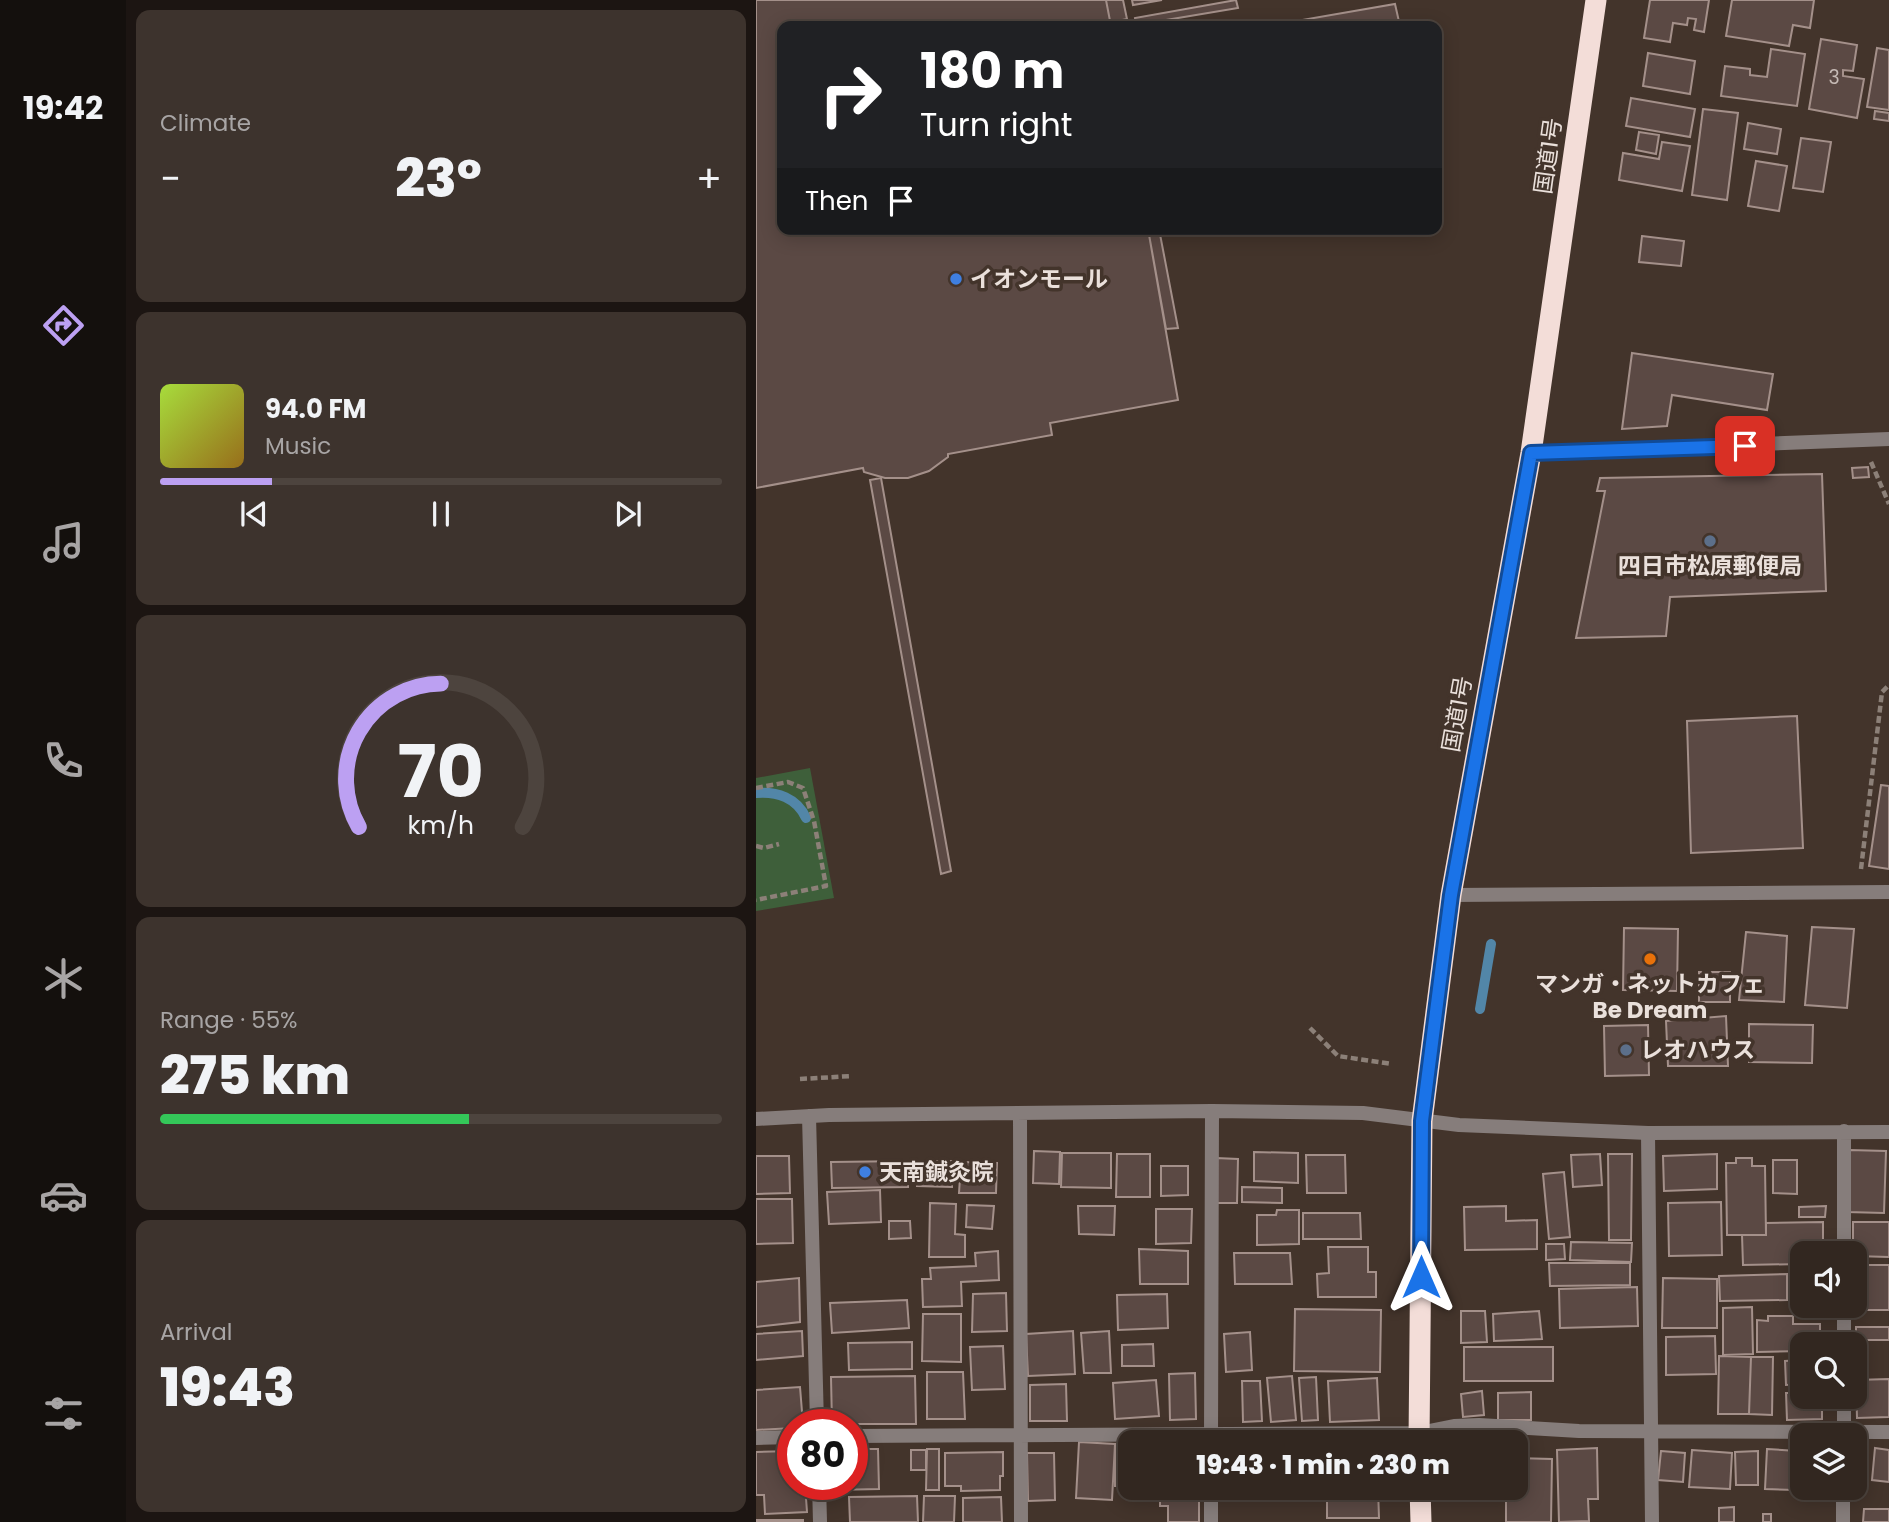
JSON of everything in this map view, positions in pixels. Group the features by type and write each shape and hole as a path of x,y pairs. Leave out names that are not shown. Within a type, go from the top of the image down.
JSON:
{"highway":[{"name":"国道1号","path":"1419,1430 1422,1121 1451,895 1531,453 1596,0"},
{"path":"1420,1500 1421,1522"}],"street":[{"path":"1531,453 1889,439"},
{"path":"1451,895 1889,892"},
{"path":"1211,1430 1212,1111"},
{"path":"756,1119 1212,1111 1363,1113 1459,1125 1648,1133 1889,1129"},
{"path":"1020,1113 1021,1522"},
{"path":"809,1116 817,1409"},
{"path":"1844,1131 1844,1241"},
{"path":"1648,1133 1652,1522"},
{"path":"1442,1430 1454,1426 1479,1425 1580,1431 1790,1432"},
{"path":"1867,1432 1889,1432"},
{"path":"868,1436 1118,1438"},
{"path":"756,1438 777,1437"},
{"path":"819,1500 820,1522"},
{"path":"1211,1500 1211,1522"},
{"path":"1843,1500 1843,1522"}],"path":[{"path":"1863,441 1889,504"},
{"path":"1858,891 1882,692 1889,685"},
{"path":"756,788 788,782 803,788 814,821 826,886 756,900"},
{"path":"756,846 764,848 779,844"},
{"path":"1310,1028 1338,1056 1392,1065"},
{"path":"800,1079 852,1076"}],"green space":[{"path":"810,768 834,898 756,911 756,778"}],"building":[{"name":"イオンモール","path":"756,0 1106,0 1110,21 777,21 777,235 1149,235 1178,400 1050,423 1052,435 948,454 948,457 929,471 908,478 885,478 864,472 863,468 756,488"},
{"path":"1106,0 1123,0 1127,19 1110,21"},
{"path":"1132,0 1162,0 1133,5"},
{"path":"1236,0 1238,8 1160,21 1135,21 1135,18"},
{"path":"1650,0 1709,0 1704,32 1694,30 1696,19 1688,18 1687,25 1673,23 1670,42 1644,38"},
{"path":"1732,0 1814,0 1810,28 1793,25 1789,46 1726,36"},
{"path":"1395,4 1399,21 1302,21"},
{"path":"1821,39 1857,45 1853,71 1843,70 1843,76 1864,79 1857,118 1809,109"},
{"path":"1877,48 1889,50 1889,110 1867,107"},
{"path":"1771,49 1805,54 1797,106 1721,96 1725,66 1750,69 1750,75 1767,77"},
{"path":"1648,53 1695,61 1690,94 1643,86"},
{"path":"1631,98 1695,109 1690,137 1626,126"},
{"path":"1703,109 1738,113 1727,200 1692,195"},
{"path":"1875,111 1889,113 1889,121 1874,119"},
{"path":"1748,123 1781,129 1777,154 1744,149"},
{"path":"1639,132 1659,135 1656,154 1636,150"},
{"path":"1801,138 1831,142 1823,192 1793,188"},
{"path":"1662,142 1690,146 1682,191 1619,180 1623,153 1659,159"},
{"path":"1756,161 1787,166 1779,211 1748,206"},
{"path":"1149,235 1160,235 1178,328 1166,329"},
{"path":"1642,236 1684,241 1681,266 1639,262"},
{"path":"1632,353 1773,374 1767,410 1672,395 1667,426 1622,429"},
{"path":"1868,467 1869,477 1853,478 1852,468"},
{"name":"四日市松原郵便局","path":"1822,474 1826,591 1670,597 1666,636 1576,638 1605,491 1597,491 1600,478"},
{"path":"881,478 951,871 941,874 870,480"},
{"path":"1797,716 1803,848 1691,853 1687,721"},
{"path":"1881,785 1889,786 1889,869 1869,866"},
{"path":"1812,927 1854,929 1847,1008 1805,1005"},
{"name":"マンガ・ネットカフェ Be Dream","path":"1624,928 1678,929 1677,991 1623,990"},
{"path":"1746,932 1787,936 1784,1002 1739,1000"},
{"path":"1699,972 1730,972 1730,1002 1699,1002"},
{"path":"1726,1016 1728,1066 1668,1066 1666,1021"},
{"path":"1749,1024 1813,1025 1812,1063 1749,1062"},
{"name":"レオハウス","path":"1648,1025 1649,1075 1605,1076 1604,1026"},
{"path":"1849,1150 1886,1151 1884,1213 1847,1212"},
{"path":"1034,1151 1060,1152 1059,1184 1033,1183"},
{"path":"1254,1152 1298,1153 1298,1183 1254,1181"},
{"path":"1062,1153 1111,1153 1111,1188 1061,1187"},
{"path":"1117,1154 1150,1154 1150,1197 1116,1197"},
{"path":"1600,1154 1602,1185 1573,1187 1571,1155"},
{"path":"1608,1154 1632,1154 1631,1240 1609,1240"},
{"path":"1717,1154 1717,1189 1664,1191 1663,1156"},
{"path":"1306,1155 1345,1155 1346,1193 1307,1193"},
{"path":"756,1156 789,1156 790,1193 756,1194"},
{"path":"1216,1158 1238,1159 1237,1203 1216,1203"},
{"path":"1736,1158 1752,1158 1752,1166 1765,1166 1766,1235 1727,1235 1726,1163 1736,1163"},
{"path":"1773,1160 1797,1160 1797,1194 1773,1193"},
{"path":"908,1161 908,1187 832,1188 831,1162"},
{"path":"917,1161 952,1161 952,1187 917,1186"},
{"path":"961,1162 997,1163 996,1193 959,1193"},
{"path":"1161,1166 1188,1166 1188,1195 1161,1196"},
{"path":"1564,1172 1570,1237 1549,1239 1543,1174"},
{"path":"1242,1187 1282,1188 1282,1203 1242,1202"},
{"path":"880,1190 881,1222 829,1224 827,1192"},
{"path":"756,1199 792,1199 793,1243 756,1244"},
{"path":"1721,1202 1722,1255 1669,1256 1668,1203"},
{"path":"930,1203 956,1204 955,1234 965,1235 965,1257 929,1257"},
{"path":"967,1205 994,1206 992,1229 966,1227"},
{"path":"1078,1206 1115,1206 1114,1235 1079,1234"},
{"path":"1506,1206 1506,1221 1537,1220 1537,1249 1465,1250 1464,1207"},
{"path":"1826,1206 1825,1217 1799,1217 1799,1207"},
{"path":"1156,1209 1192,1209 1191,1243 1156,1244"},
{"path":"1277,1210 1299,1210 1299,1244 1257,1245 1257,1215 1276,1215"},
{"path":"1303,1213 1360,1213 1361,1239 1303,1239"},
{"path":"889,1221 910,1221 911,1238 889,1239"},
{"path":"1823,1222 1823,1241 1790,1241 1790,1264 1743,1265 1742,1235 1766,1235 1766,1223"},
{"path":"1853,1222 1889,1222 1889,1257 1867,1256 1867,1241 1853,1241"},
{"path":"1571,1242 1632,1243 1631,1262 1570,1260"},
{"path":"1546,1244 1564,1244 1565,1259 1546,1260"},
{"path":"1328,1247 1368,1247 1368,1272 1376,1272 1376,1297 1318,1297 1317,1274 1329,1273"},
{"path":"1139,1249 1188,1251 1188,1284 1140,1284"},
{"path":"998,1251 999,1280 961,1282 962,1306 923,1307 922,1279 931,1279 930,1268 976,1266 975,1253"},
{"path":"1234,1253 1290,1253 1292,1284 1235,1284"},
{"path":"1549,1263 1630,1263 1630,1285 1550,1286"},
{"path":"1867,1265 1889,1265 1889,1310 1867,1310"},
{"path":"1787,1274 1787,1300 1720,1301 1719,1276"},
{"path":"799,1278 800,1322 756,1327 756,1282"},
{"path":"1663,1278 1717,1279 1717,1328 1662,1328"},
{"path":"1637,1287 1638,1326 1560,1328 1559,1289"},
{"path":"1006,1293 1007,1331 972,1332 973,1294"},
{"path":"1167,1294 1168,1328 1118,1330 1117,1295"},
{"path":"907,1300 909,1328 832,1333 830,1303"},
{"path":"1752,1307 1753,1354 1723,1355 1723,1308"},
{"path":"1295,1309 1381,1310 1380,1372 1294,1371"},
{"path":"1461,1311 1485,1311 1487,1342 1461,1343"},
{"path":"1539,1311 1542,1339 1494,1341 1493,1314"},
{"path":"923,1314 961,1314 961,1362 922,1361"},
{"path":"1768,1316 1790,1316 1793,1318 1793,1324 1820,1324 1820,1332 1790,1332 1790,1351 1757,1352 1757,1320 1768,1321"},
{"path":"1856,1327 1889,1327 1889,1340 1867,1340 1867,1332 1856,1332"},
{"path":"802,1331 803,1356 756,1360 756,1334"},
{"path":"1073,1331 1075,1374 1028,1376 1026,1334"},
{"path":"1109,1331 1111,1373 1084,1373 1081,1333"},
{"path":"1250,1332 1252,1370 1226,1372 1224,1334"},
{"path":"1715,1336 1716,1374 1666,1375 1666,1337"},
{"path":"912,1342 912,1369 849,1370 848,1343"},
{"path":"1153,1344 1154,1366 1122,1366 1122,1345"},
{"path":"1003,1346 1005,1389 972,1390 970,1347"},
{"path":"1464,1347 1553,1347 1553,1381 1464,1381"},
{"path":"1719,1356 1751,1357 1749,1414 1718,1414"},
{"path":"1751,1357 1773,1357 1772,1415 1749,1414"},
{"path":"1785,1361 1790,1361 1790,1385 1786,1385"},
{"path":"927,1372 963,1372 965,1419 927,1419"},
{"path":"1195,1373 1196,1419 1170,1420 1169,1374"},
{"path":"915,1376 916,1424 868,1424 868,1409 832,1409 831,1377"},
{"path":"1292,1376 1296,1420 1271,1422 1267,1378"},
{"path":"1316,1377 1318,1420 1302,1421 1299,1378"},
{"path":"1377,1378 1379,1420 1330,1422 1328,1381"},
{"path":"1889,1379 1889,1417 1857,1418 1857,1409 1867,1409 1867,1380"},
{"path":"1156,1380 1159,1416 1115,1419 1113,1383"},
{"path":"1242,1381 1260,1381 1262,1421 1243,1422"},
{"path":"1066,1384 1067,1421 1030,1421 1030,1385"},
{"path":"800,1387 802,1409 777,1409 777,1429 756,1430 756,1390"},
{"path":"1482,1391 1484,1415 1463,1417 1461,1394"},
{"path":"1531,1392 1531,1420 1498,1420 1498,1393"},
{"path":"1786,1393 1790,1393 1790,1409 1822,1409 1822,1419 1787,1420"},
{"path":"1079,1442 1115,1444 1112,1500 1076,1498"},
{"path":"1115,1444 1118,1444 1118,1486 1115,1486"},
{"path":"1597,1448 1598,1499 1588,1499 1589,1521 1559,1522 1557,1450"},
{"path":"1875,1448 1889,1450 1889,1482 1872,1480"},
{"path":"868,1449 878,1449 879,1489 868,1489"},
{"path":"927,1449 939,1449 939,1490 926,1490"},
{"path":"1767,1449 1790,1451 1790,1490 1765,1489"},
{"path":"911,1450 926,1450 926,1470 911,1470"},
{"path":"1692,1450 1732,1453 1730,1489 1689,1487"},
{"path":"777,1451 777,1500 806,1500 807,1512 765,1514 764,1495 756,1495 756,1452"},
{"path":"1661,1451 1685,1453 1683,1482 1658,1480"},
{"path":"1758,1451 1758,1485 1736,1485 1735,1452"},
{"path":"1003,1452 1000,1490 961,1491 961,1486 945,1486 945,1453"},
{"path":"1027,1453 1054,1453 1055,1500 1028,1501"},
{"path":"1528,1458 1552,1459 1551,1522 1506,1522 1506,1500 1528,1500"},
{"path":"917,1496 918,1522 850,1522 849,1500 868,1500 868,1497"},
{"path":"924,1496 955,1496 954,1522 923,1522"},
{"path":"1001,1497 1002,1522 963,1522 963,1498"},
{"path":"1160,1500 1199,1500 1199,1522 1168,1522 1168,1506 1160,1506"},
{"path":"1327,1500 1378,1500 1379,1518 1327,1518"},
{"path":"1734,1507 1734,1522 1719,1522 1719,1508"},
{"path":"1864,1509 1889,1509 1889,1522 1863,1522"},
{"path":"1763,1514 1771,1514 1771,1522 1763,1522"},
{"path":"803,1520 803,1522 756,1522"}],"waterway":[{"path":"756,793 786,797 797,805 806,818"},
{"path":"1480,1009 1491,944"}],"place":[{"name":"イオンモール","path":"956,279"},
{"name":"四日市松原郵便局","path":"1710,541"},
{"name":"マンガ・ネットカフェ Be Dream","path":"1650,959"},
{"name":"レオハウス","path":"1626,1050"},
{"name":"天南鍼灸院","path":"865,1172"}],"route":[{"path":"1421,1277 1422,1121 1451,895 1531,453 1745,446"}]}
